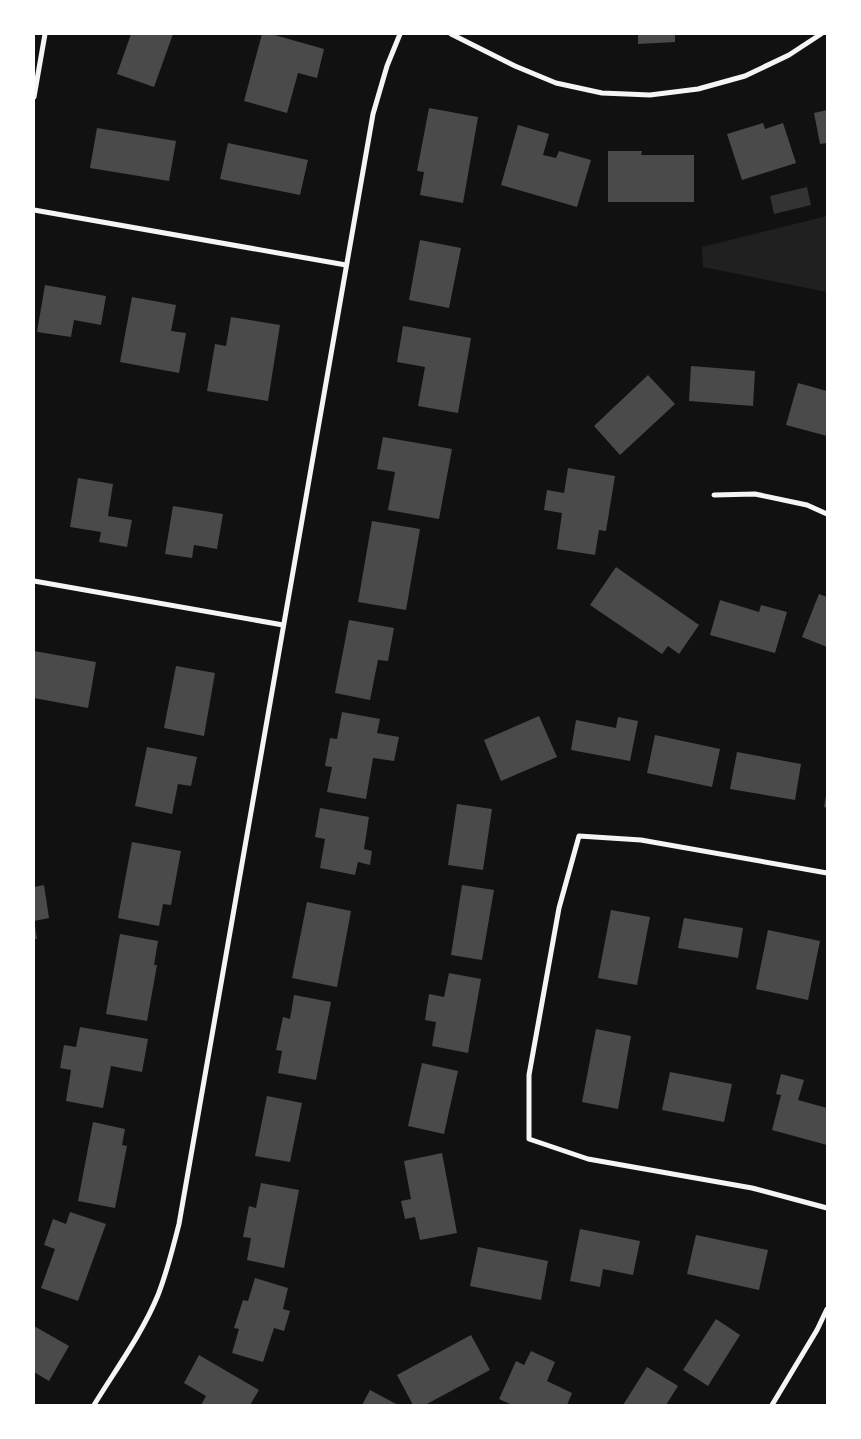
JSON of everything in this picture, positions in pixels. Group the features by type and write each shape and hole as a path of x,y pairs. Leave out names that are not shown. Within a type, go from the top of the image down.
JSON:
{"street":[{"path":"34,97 45,34"},
{"path":"94,1405 158,1295 170,1261 179,1224 373,114 387,66 400,34"},
{"path":"451,34 515,66 556,83 602,93 650,95 698,89 746,76 789,55 822,34"},
{"path":"34,210 346,265"},
{"path":"714,495 755,494 807,505 827,514"},
{"path":"34,581 283,625"},
{"path":"827,873 641,840 579,836 559,908 530,1075 529,1140 588,1159 752,1188 827,1208"},
{"path":"772,1405 827,1309"}],"shaded area":[{"path":"807,187 811,205 774,214 770,196"},
{"path":"827,216 827,292 703,267 702,247"}],"building":[{"path":"131,34 173,34 154,87 117,74"},
{"path":"262,34 271,34 324,49 317,78 298,73 287,113 244,101"},
{"path":"638,34 675,34 675,42 638,44"},
{"path":"429,108 478,117 463,203 420,195 424,172 417,171"},
{"path":"827,110 827,143 820,144 814,113"},
{"path":"763,123 765,129 783,123 796,163 742,180 727,134"},
{"path":"518,125 549,134 543,155 556,158 559,151 591,160 577,207 501,185"},
{"path":"97,128 176,141 169,181 90,168"},
{"path":"228,143 308,160 300,195 220,179"},
{"path":"608,151 642,151 641,155 694,155 694,202 608,202"},
{"path":"420,240 461,248 449,308 409,300"},
{"path":"45,285 106,296 101,325 74,320 71,337 37,332"},
{"path":"132,297 176,305 171,331 186,333 179,373 120,362"},
{"path":"231,317 280,325 268,401 207,391 215,344 226,346"},
{"path":"403,326 471,338 458,413 418,406 425,367 397,362"},
{"path":"691,366 755,371 753,406 689,401"},
{"path":"648,375 675,404 620,455 594,426"},
{"path":"798,383 827,391 827,436 786,425"},
{"path":"383,437 452,449 439,519 388,510 395,472 377,469"},
{"path":"568,468 615,476 606,531 599,530 595,555 557,549 562,513 544,510 547,490 564,493"},
{"path":"78,478 113,484 108,516 132,520 127,547 99,542 101,532 70,527"},
{"path":"173,506 223,514 217,549 194,545 192,558 165,554"},
{"path":"372,521 420,529 406,610 358,602"},
{"path":"616,567 699,625 679,654 668,646 662,654 590,605"},
{"path":"819,594 827,597 827,647 802,637"},
{"path":"720,600 759,612 761,605 787,612 775,653 710,635"},
{"path":"349,620 394,628 388,661 378,660 370,700 335,693"},
{"path":"34,651 96,662 88,708 34,698"},
{"path":"176,666 215,673 204,736 164,728"},
{"path":"342,712 380,719 377,733 399,737 394,761 373,758 366,799 327,792 332,767 325,766 330,738 337,739"},
{"path":"539,716 557,757 501,781 484,740"},
{"path":"618,717 638,721 630,761 571,750 576,720 616,728"},
{"path":"655,735 720,749 712,787 647,773"},
{"path":"147,747 197,757 191,786 178,784 172,814 135,806"},
{"path":"737,752 801,764 795,800 730,789"},
{"path":"827,795 827,808 824,807"},
{"path":"457,804 492,809 483,870 448,865"},
{"path":"320,808 369,817 364,849 372,851 370,865 358,862 355,875 320,868 325,839 315,837"},
{"path":"132,842 181,851 171,905 163,904 159,926 118,918"},
{"path":"44,885 49,918 34,921 34,887"},
{"path":"462,885 494,890 482,960 451,955"},
{"path":"307,902 351,911 337,987 292,978"},
{"path":"611,910 650,917 637,985 598,978"},
{"path":"684,918 743,928 738,958 678,948"},
{"path":"35,926 37,939 34,939"},
{"path":"768,930 820,941 808,1000 756,989"},
{"path":"120,934 158,941 154,965 157,965 147,1021 106,1014"},
{"path":"449,973 481,979 468,1053 432,1046 436,1022 425,1020 429,994 444,997"},
{"path":"294,995 331,1002 316,1080 278,1073 282,1051 276,1050 283,1017 290,1019"},
{"path":"80,1027 148,1039 142,1072 111,1066 103,1108 66,1101 71,1070 60,1068 64,1045 76,1047"},
{"path":"596,1029 631,1036 618,1109 582,1102"},
{"path":"422,1063 458,1071 444,1134 408,1126"},
{"path":"670,1072 732,1084 724,1122 662,1110"},
{"path":"781,1074 804,1080 798,1100 827,1108 827,1145 772,1130 781,1095 776,1094"},
{"path":"267,1096 302,1103 290,1162 255,1156"},
{"path":"93,1122 125,1129 122,1145 127,1146 115,1208 78,1201"},
{"path":"442,1153 457,1233 420,1240 415,1217 405,1219 401,1201 411,1199 404,1161"},
{"path":"261,1183 299,1190 284,1268 247,1260 251,1238 243,1237 249,1206 256,1208"},
{"path":"70,1212 106,1224 78,1301 41,1288 55,1249 44,1245 53,1219 66,1224"},
{"path":"580,1229 640,1241 633,1275 603,1269 600,1287 570,1281"},
{"path":"696,1235 768,1250 759,1290 687,1274"},
{"path":"478,1247 548,1261 541,1300 470,1286"},
{"path":"255,1278 288,1288 283,1309 290,1311 284,1331 274,1328 263,1362 232,1353 239,1329 234,1328 243,1300 248,1301"},
{"path":"716,1319 740,1335 708,1386 683,1370"},
{"path":"34,1326 69,1346 49,1381 34,1372"},
{"path":"471,1335 490,1370 425,1405 413,1405 397,1375"},
{"path":"531,1351 555,1362 547,1381 572,1393 567,1405 512,1405 499,1399 516,1361 524,1365"},
{"path":"199,1355 259,1390 250,1405 201,1405 206,1396 184,1383"},
{"path":"647,1367 678,1386 666,1405 623,1405"},
{"path":"370,1390 398,1405 362,1405"}]}
